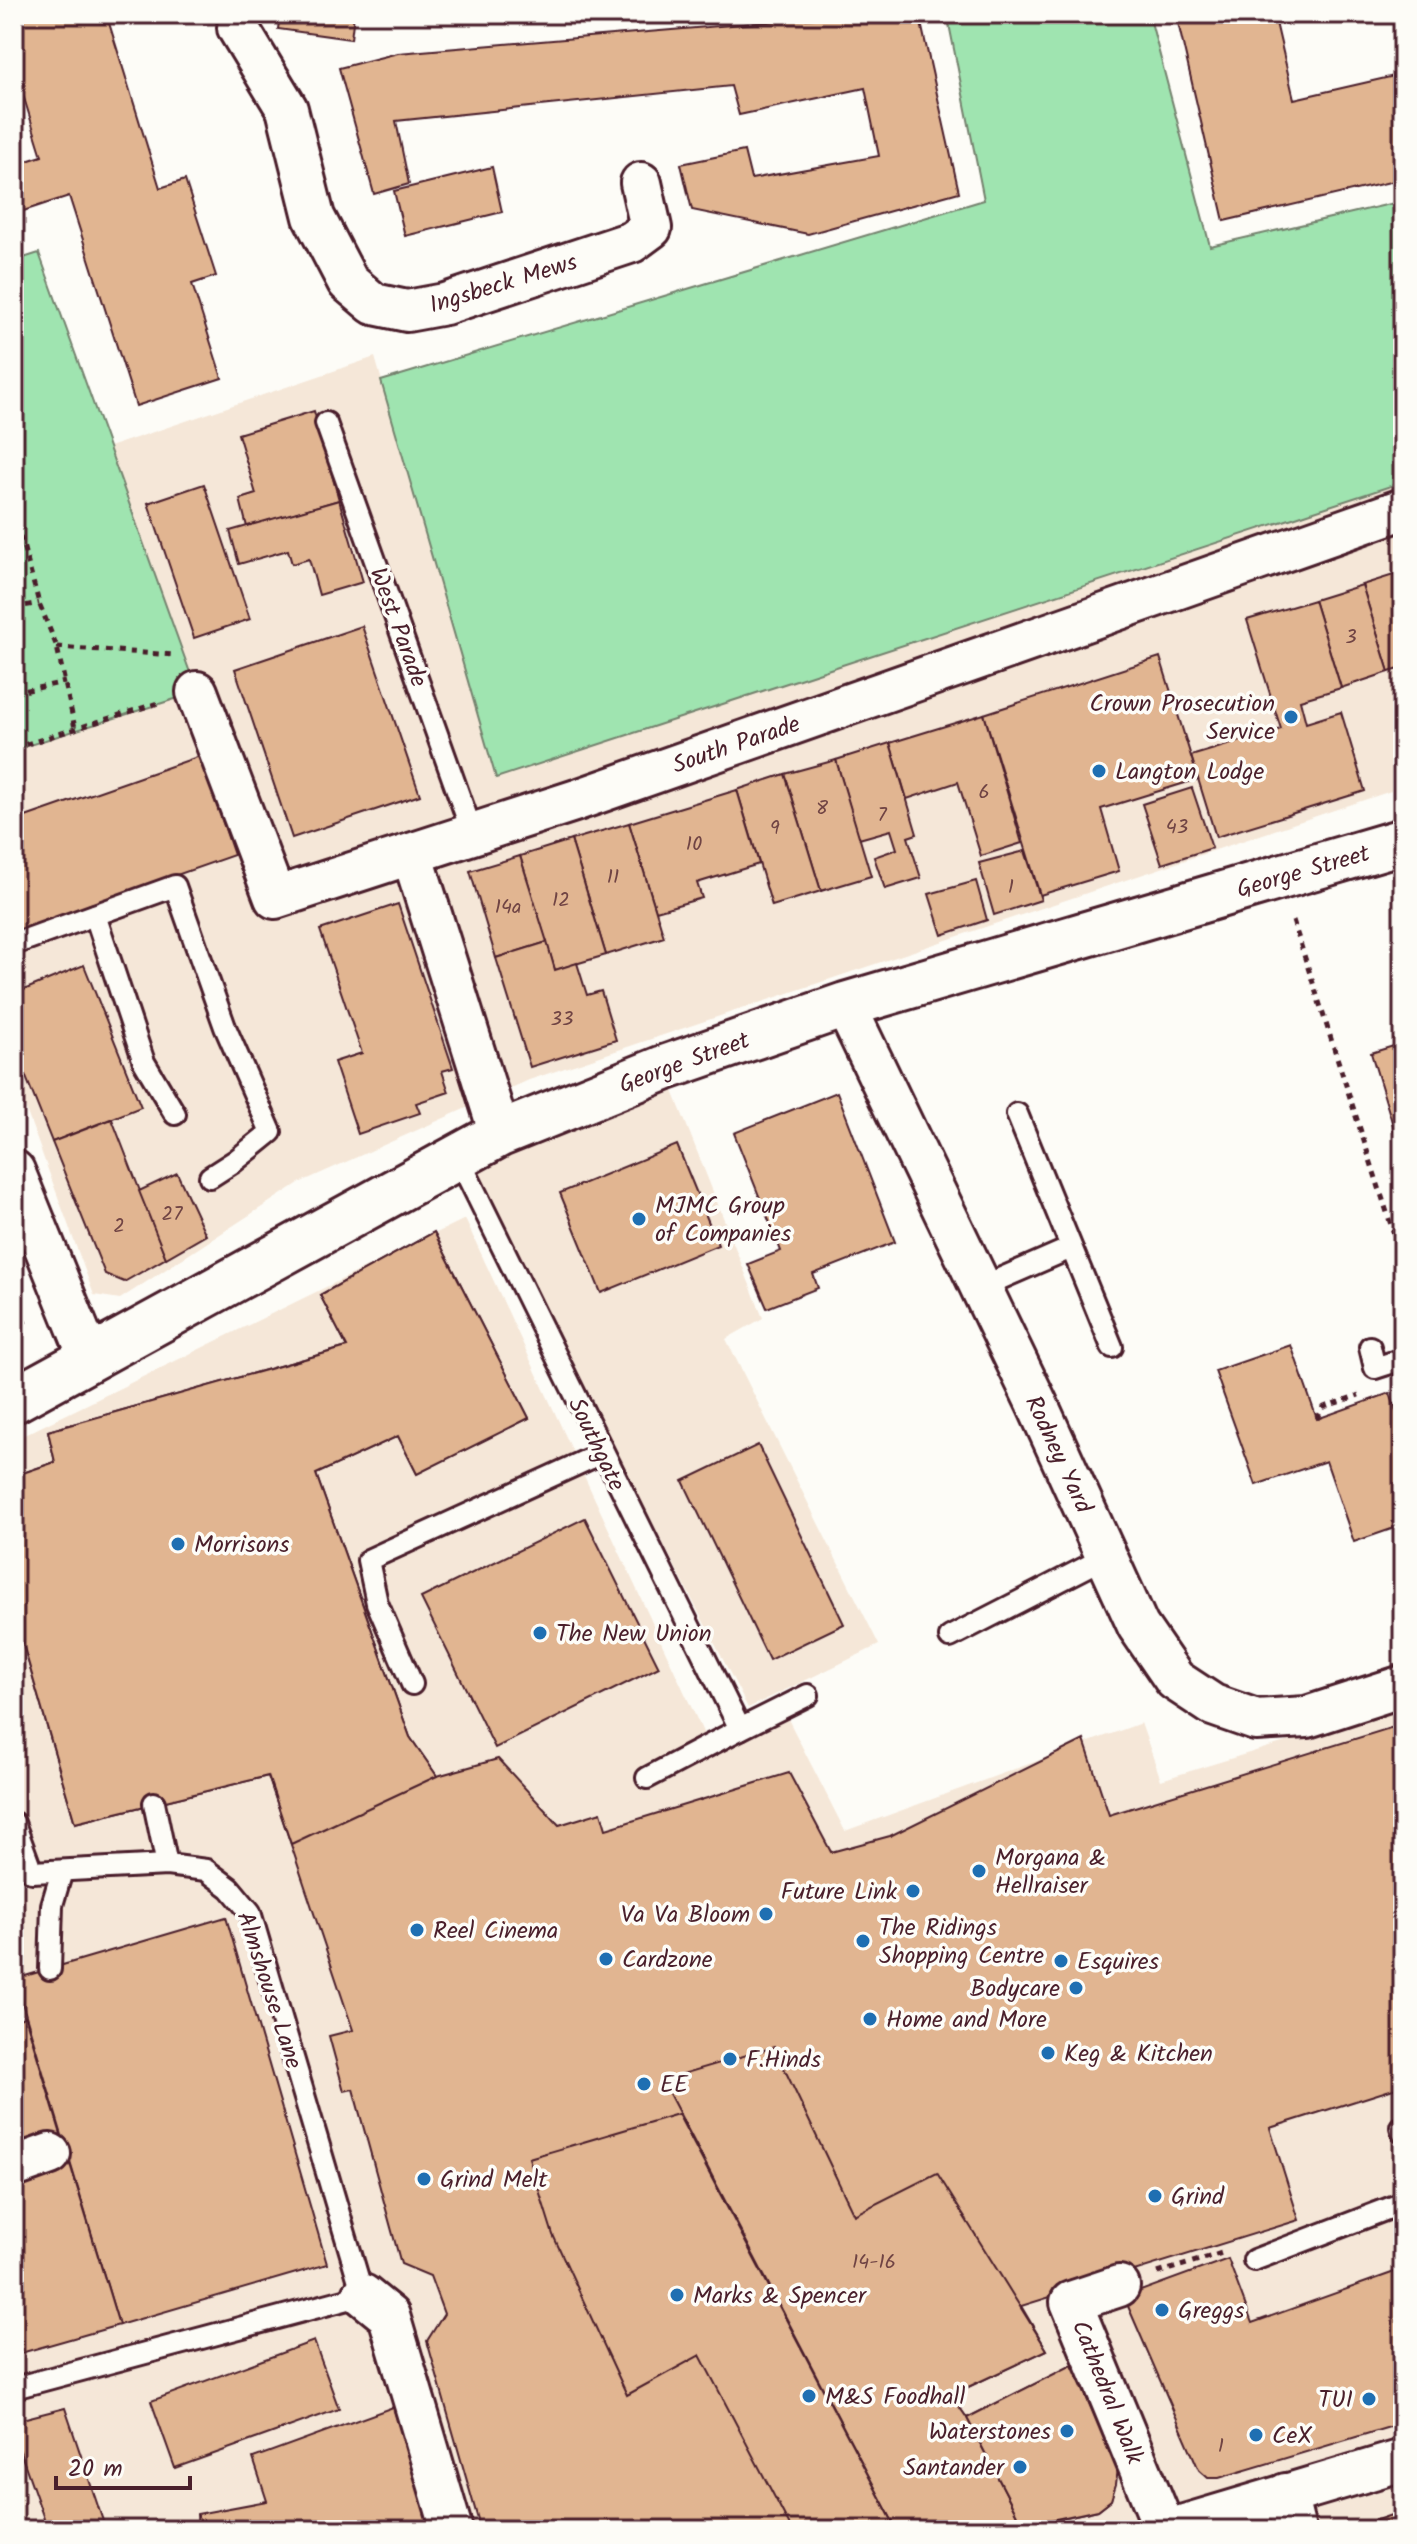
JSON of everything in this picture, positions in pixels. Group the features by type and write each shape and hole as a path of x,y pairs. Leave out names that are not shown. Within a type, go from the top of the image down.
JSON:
{"street":[{"name":"Ingsbeck Mews","path":"239,21 287,109 314,217 348,282 374,304 407,311 445,304 632,242 651,228 641,183"},
{"name":"South Parade","path":"190,674 275,898 577,800 1403,509"},
{"name":"George Street","path":"14,1400 500,1134 664,1068 845,1005 1403,841"},
{"path":"412,854 500,1134"},
{"name":"Rodney Yard","path":"845,1005 1037,1404 1138,1626 1175,1680 1213,1705 1256,1720 1307,1717 1403,1686"},
{"path":"14,1171 90,1359"},
{"name":"Cathedral Walk","path":"1119,2286 1068,2297 1166,2530"},
{"name":"Almshouse Lane","path":"363,2295 389,2316 452,2530"},
{"path":"1166,2530 1291,2512 1403,2460"}],"lane":[{"name":"West Parade","path":"326,423 472,832"},
{"path":"14,944 175,886 225,1027 271,1132 210,1177"},
{"path":"95,915 144,1062 175,1114"},
{"path":"1017,1114 1112,1347"},
{"name":"Southgate","path":"458,1157 740,1729"},
{"path":"979,1288 1071,1248"},
{"path":"1370,1347 1375,1368 1403,1359"},
{"path":"412,1684 377,1603 368,1560 602,1453"},
{"path":"950,1637 1106,1557"},
{"path":"647,1778 808,1695"},
{"path":"154,1803 167,1865"},
{"name":"Almshouse Lane","path":"14,1823 32,1872 167,1865 206,1870 230,1888 250,1912 363,2295"},
{"path":"50,1969 52,1905 62,1871"},
{"path":"1254,2260 1403,2203"},
{"path":"14,2388 363,2295"}],"path":[{"path":"14,513 39,603 57,647 75,728"},
{"path":"14,608 39,603"},
{"path":"57,647 190,674"},
{"path":"14,748 75,728 190,674"},
{"path":"14,693 65,682"},
{"path":"1279,878 1403,1262"},
{"path":"1119,2286 1236,2248 1254,2260"}],"shaded area":[{"path":"375,357 496,777 1403,482 1403,787 529,1080 299,1183 120,1299 94,1295 14,1077 14,750 197,691 109,447"},
{"path":"664,1068 763,1318 726,1339 879,1645 748,1708 458,1157"},
{"name":"The Ridings Shopping Centre","path":"465,1219 714,1756 788,1719 845,1831 1141,1723 1161,1780 1403,1706 1403,2530 14,2530 14,1890 28,1884 14,1846 14,1440"}],"green space":[{"path":"947,14 1149,14 1210,246 1403,201 1403,482 496,778 381,381 984,200"},
{"path":"39,253 197,692 14,750 14,261"}],"building":[{"path":"15,14 109,23 160,188 185,180 216,276 192,284 222,378 136,406 69,196 14,214 14,165 42,156 14,66"},
{"path":"139,14 195,14 194,22"},
{"path":"280,14 354,14 351,39 278,29"},
{"path":"863,14 919,14 959,192 808,234 692,210 681,164 744,151 751,179 879,156 865,88 739,115 731,86 396,121 409,184 374,194 339,68 398,53"},
{"path":"1176,14 1274,14 1294,99 1403,74 1403,179 1224,221"},
{"path":"492,167 502,212 405,236 394,191"},
{"path":"314,411 339,500 247,527 240,499 256,494 238,434"},
{"path":"204,484 250,619 194,638 148,503"},
{"path":"339,500 363,582 319,595 309,559 292,564 288,550 239,564 230,531"},
{"path":"1403,572 1403,668 1389,672 1362,585"},
{"path":"1362,585 1389,672 1341,688 1314,600"},
{"name":"Crown Prosecution Service","path":"1314,600 1341,688 1300,700 1306,723 1341,712 1365,791 1216,837 1191,756 1281,729 1247,620"},
{"path":"362,626 420,795 292,838 235,669"},
{"name":"Langton Lodge","path":"1160,657 1198,779 1101,809 1119,871 1040,895 984,714"},
{"path":"984,714 1022,843 981,856 958,782 907,799 890,743"},
{"path":"890,743 917,834 908,837 921,878 885,889 874,857 897,849 891,830 859,839 836,760"},
{"path":"200,756 234,855 14,932 14,821"},
{"path":"836,760 871,876 821,891 785,774"},
{"path":"785,774 821,891 772,906 737,790"},
{"path":"1192,788 1212,848 1162,864 1142,804"},
{"path":"737,790 759,864 697,883 702,898 656,911 629,823"},
{"path":"629,823 664,937 606,955 571,840"},
{"path":"571,840 606,955 555,970 520,856"},
{"path":"1025,851 1041,900 994,915 979,863"},
{"path":"520,856 547,942 496,958 470,871"},
{"path":"976,881 987,920 942,935 929,894"},
{"path":"398,904 453,1068 442,1071 449,1092 416,1103 420,1113 358,1134 334,1062 362,1053 320,930"},
{"path":"547,942 555,970 577,963 587,995 601,991 616,1040 530,1067 496,958"},
{"path":"84,965 141,1107 52,1142 14,1047 14,994"},
{"path":"1403,1043 1403,1158 1371,1053"},
{"path":"837,1092 895,1242 813,1274 818,1288 767,1308 748,1264 781,1251 734,1133"},
{"path":"112,1119 166,1258 124,1282 105,1274 52,1142"},
{"name":"MJMC Group of Companies","path":"677,1145 718,1245 601,1293 560,1193"},
{"path":"177,1173 206,1235 166,1258 139,1191"},
{"name":"The Ridings Shopping Centre","path":"434,1232 529,1418 417,1474 398,1436 316,1474 410,1737 437,1776 498,1759 559,1825 601,1812 606,1829 789,1773 831,1852 890,1836 1084,1740 1109,1815 1403,1724 1403,2086 1270,2128 1299,2220 1021,2306 1047,2350 951,2395 967,2418 1072,2365 1118,2468 1111,2500 1098,2510 1007,2530 481,2530 427,2341 444,2314 430,2276 401,2264 353,2089 344,2091 329,2036 353,2030 268,1776 75,1823 14,1613 14,1476 55,1462 48,1431 347,1347 320,1295"},
{"name":"Morrisons","path":"434,1232 529,1418 417,1474 398,1436 316,1474 410,1737 437,1776 291,1844 268,1776 75,1823 14,1613 14,1476 55,1462 48,1431 347,1347 320,1295"},
{"path":"14,1294 26,1322 14,1328"},
{"path":"1291,1345 1317,1419 1390,1393 1403,1431 1403,1525 1354,1542 1326,1461 1256,1485 1215,1371"},
{"path":"758,1445 844,1624 769,1660 683,1481"},
{"name":"The New Union","path":"585,1518 659,1667 495,1748 421,1598"},
{"path":"226,1917 327,2264 119,2325 15,1979"},
{"path":"25,2016 119,2325 14,2355 14,2022"},
{"path":"774,2047 854,2215 937,2173 1047,2350 951,2395 967,2418 1023,2526 1007,2530 897,2530 662,2080"},
{"name":"Marks & Spencer","path":"678,2114 897,2530 792,2530 700,2355 627,2395 553,2235 529,2158"},
{"path":"1228,2259 1252,2323 1403,2269 1403,2423 1219,2478 1208,2478 1199,2470 1124,2297"},
{"path":"314,2341 339,2409 175,2468 151,2401"},
{"path":"1072,2365 1118,2468 1116,2484 1111,2500 1098,2510 1023,2526 967,2418"},
{"path":"393,2407 432,2530 198,2530 197,2514 267,2501 253,2458"},
{"path":"65,2408 106,2530 48,2530 14,2434 14,2421"},
{"path":"1403,2511 1403,2530 1376,2530 1374,2521"}],"place":[{"name":"Crown Prosecution Service","path":"1291,717"},
{"name":"Langton Lodge","path":"1099,771"},
{"name":"MJMC Group of Companies","path":"639,1219"},
{"name":"Morrisons","path":"178,1544"},
{"name":"The New Union","path":"540,1633"},
{"name":"Morgana & Hellraiser","path":"979,1871"},
{"name":"Future Link","path":"913,1891"},
{"name":"Va Va Bloom","path":"766,1914"},
{"name":"Reel Cinema","path":"417,1930"},
{"name":"The Ridings Shopping Centre","path":"863,1941"},
{"name":"Cardzone","path":"606,1959"},
{"name":"Esquires","path":"1061,1961"},
{"name":"Bodycare","path":"1076,1988"},
{"name":"Home and More","path":"870,2019"},
{"name":"Keg & Kitchen","path":"1048,2053"},
{"name":"F.Hinds","path":"730,2059"},
{"name":"EE","path":"644,2084"},
{"name":"Grind Melt","path":"424,2179"},
{"name":"Grind","path":"1155,2196"},
{"name":"Marks & Spencer","path":"677,2295"},
{"name":"Greggs","path":"1162,2310"},
{"name":"M&S Foodhall","path":"809,2396"},
{"name":"TUI","path":"1369,2399"},
{"name":"Waterstones","path":"1067,2431"},
{"name":"CeX","path":"1256,2435"},
{"name":"Santander","path":"1020,2467"}]}
